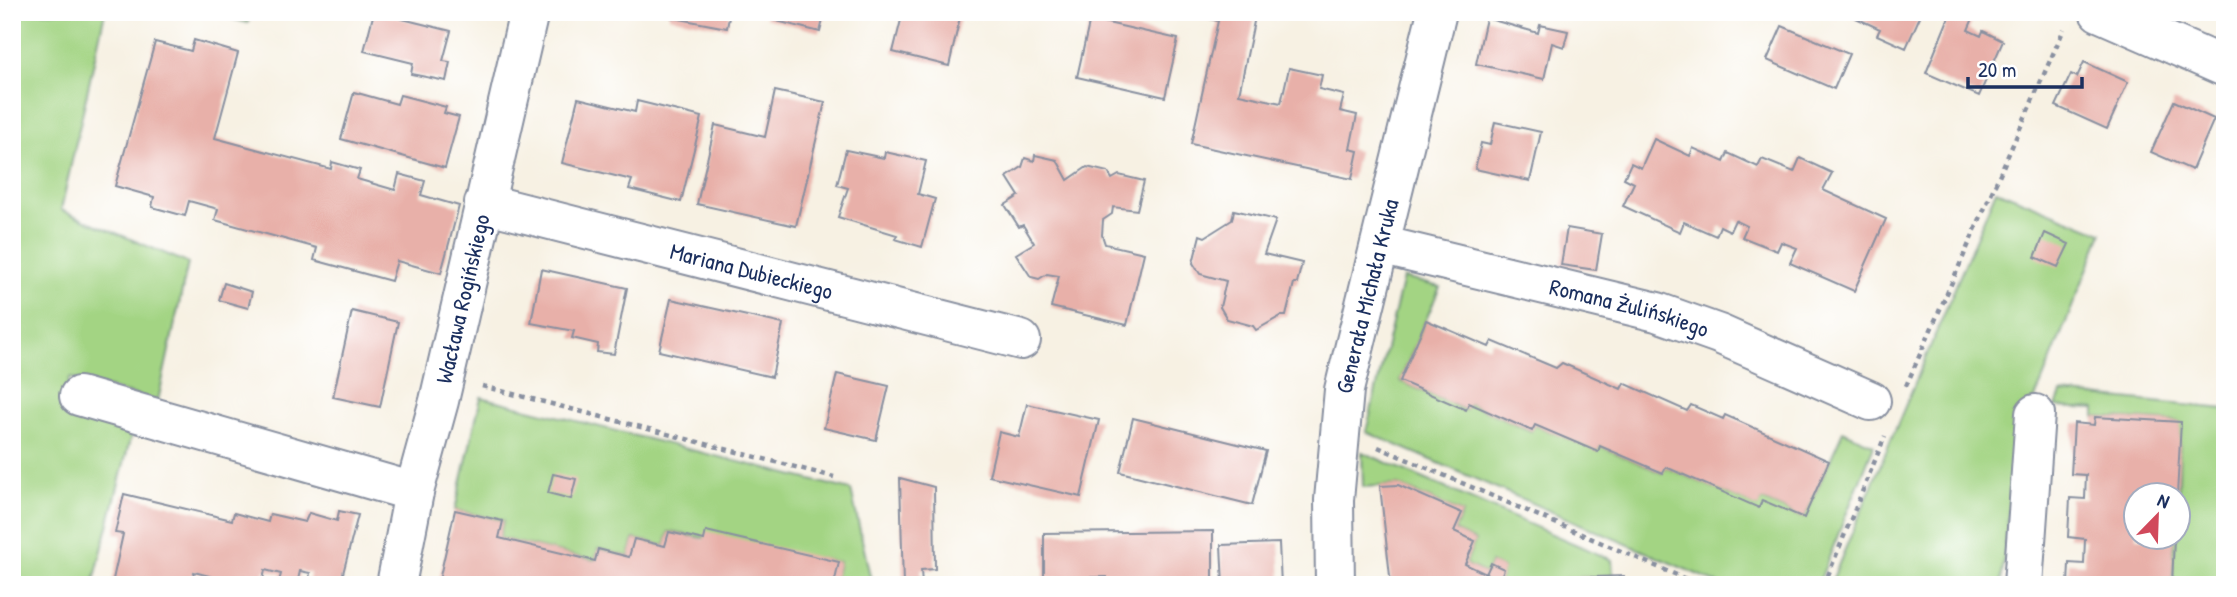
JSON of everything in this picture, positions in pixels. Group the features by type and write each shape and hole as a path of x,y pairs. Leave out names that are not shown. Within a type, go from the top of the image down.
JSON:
{"street":[{"name":"Wacława Rogińskiego","path":"396,585 414,492 445,375 529,12"},
{"name":"Generała Michała Kruka","path":"1335,585 1334,500 1338,430 1344,390 1437,12"},
{"path":"2082,18 2225,67"},
{"name":"Mariana Dubieckiego","path":"484,204 1021,340"},
{"name":"Romana Żulińskiego","path":"1380,245 1657,312 1719,334 1887,407"},
{"path":"79,396 414,492"},
{"path":"2023,585 2035,414"}],"path":[{"path":"1824,585 1887,407 2082,18"},
{"path":"445,375 834,477"},
{"path":"1338,430 1700,585"}],"green space":[{"path":"12,12 105,12 61,210 188,263 158,401 70,378 64,400 135,420 93,585 12,585"},
{"path":"207,12 250,12 248,23"},
{"path":"1996,190 2102,233 2015,448 2001,585 1830,585"},
{"path":"1403,278 1440,287 1400,381 1465,410 1469,403 1531,431 1535,425 1598,451 1600,446 1662,473 1666,467 1758,507 1762,500 1804,518 1843,431 1874,445 1818,585 1722,585 1366,432"},
{"path":"2061,393 2225,409 2225,585 2172,585 2173,552 2192,552 2192,482 2179,482 2180,422 2095,417 2095,409 2056,407"},
{"path":"481,397 851,490 872,585 834,585 839,562 669,532 665,546 634,539 629,557 598,549 595,561 499,538 503,521 455,510"},
{"path":"1362,452 1612,560 1613,576 1566,578 1565,585 1498,585 1503,569 1491,563 1486,574 1465,564 1475,541 1454,531 1462,513 1398,485 1363,487"}],"building":[{"path":"374,12 451,31 443,61 450,62 446,81 411,74 413,63 364,51"},
{"path":"670,12 730,12 727,28 669,17"},
{"path":"767,12 825,12 820,32 765,18"},
{"path":"903,12 961,13 949,66 893,52"},
{"path":"1181,12 1256,12 1239,94 1281,103 1289,68 1322,75 1319,89 1344,95 1340,111 1357,115 1350,149 1358,151 1352,179 1191,144 1218,21"},
{"path":"1843,12 1922,12 1906,48 1877,35 1880,29"},
{"path":"1951,12 1975,14 1968,30 1981,36 1983,31 2003,41 1979,96 1926,73"},
{"path":"1486,18 1538,33 1540,25 1568,31 1564,47 1552,43 1544,79 1476,64"},
{"path":"1090,19 1178,39 1165,97 1077,77"},
{"path":"1782,26 1849,54 1834,89 1767,60"},
{"path":"194,40 238,53 215,138 331,169 332,162 360,170 357,179 395,190 399,174 425,181 421,195 459,206 441,273 397,261 391,281 314,260 317,248 215,220 218,209 189,201 185,216 152,207 154,197 115,186 155,42 191,51"},
{"path":"2084,62 2128,82 2107,129 2056,106 2071,74 2077,77"},
{"path":"775,91 825,102 796,226 697,204 715,125 765,137"},
{"path":"354,92 397,104 400,95 446,107 444,113 459,117 445,168 341,139"},
{"path":"578,98 635,112 637,101 702,117 681,202 629,189 632,180 562,163"},
{"path":"2174,101 2214,119 2192,170 2151,152"},
{"path":"1495,122 1541,132 1530,181 1475,169 1481,143 1490,145"},
{"path":"1654,139 1690,156 1693,148 1724,162 1728,153 1758,167 1762,159 1794,172 1800,158 1832,173 1823,190 1886,219 1854,291 1790,263 1797,248 1781,242 1777,251 1742,237 1747,226 1735,220 1730,231 1720,226 1716,236 1684,222 1680,232 1623,206 1634,183 1624,178 1631,163 1641,168"},
{"path":"846,150 884,158 885,152 926,161 918,194 935,199 922,247 895,239 897,235 838,217 848,188 837,185"},
{"path":"1035,155 1057,160 1068,180 1087,167 1108,172 1112,179 1119,175 1144,181 1137,210 1113,207 1112,214 1103,220 1102,235 1105,244 1144,253 1127,325 1051,307 1059,276 1047,274 1039,279 1031,277 1016,254 1034,243 1023,225 1019,227 1005,205 1019,196 1007,177 1022,167 1025,158 1034,161"},
{"path":"1234,210 1276,220 1264,254 1302,263 1286,316 1281,316 1256,330 1253,326 1227,319 1220,307 1226,281 1200,274 1193,263 1200,235 1205,237 1232,220"},
{"path":"1567,228 1602,234 1596,270 1561,265"},
{"path":"2045,233 2069,244 2058,267 2035,257"},
{"path":"541,269 627,288 614,354 597,352 598,344 572,338 574,331 531,323"},
{"path":"224,283 252,292 248,308 219,300"},
{"path":"671,299 783,324 772,377 659,351"},
{"path":"352,311 398,322 380,407 333,397"},
{"path":"1426,320 1489,347 1492,341 1556,368 1562,363 1621,389 1624,383 1687,411 1691,405 1723,419 1725,415 1829,461 1804,518 1762,500 1759,508 1666,467 1663,473 1600,446 1598,452 1535,425 1532,431 1469,403 1466,410 1400,381"},
{"path":"837,374 889,386 876,440 824,428"},
{"path":"1027,404 1099,420 1081,497 989,476 999,432 1019,437"},
{"path":"2095,417 2181,422 2178,482 2122,482 2122,552 2173,552 2172,585 2068,585 2069,563 2084,564 2085,539 2068,537 2070,498 2085,499 2086,475 2071,474 2074,423 2094,425"},
{"path":"1133,418 1266,451 1252,505 1120,472"},
{"path":"553,474 576,479 571,499 548,493"},
{"path":"900,478 934,487 935,569 921,570 922,585 903,585"},
{"path":"1398,485 1462,513 1454,531 1475,541 1465,564 1486,574 1491,563 1504,569 1498,585 1391,585 1380,486"},
{"path":"124,494 232,520 234,513 268,522 270,514 305,522 309,513 337,521 339,511 358,515 340,585 309,580 310,573 300,571 297,585 278,585 281,574 265,570 262,585 244,585 194,572 190,585 117,585 112,584 123,534 115,533"},
{"path":"455,510 503,521 499,538 595,561 598,549 629,557 634,539 665,546 669,532 704,540 706,531 839,562 834,585 438,585"},
{"path":"1213,531 1213,583 1107,585 1107,577 1044,578 1044,533"},
{"path":"1279,543 1281,585 1223,585 1221,545"},
{"path":"1624,576 1625,585 1565,585 1565,578"}]}
